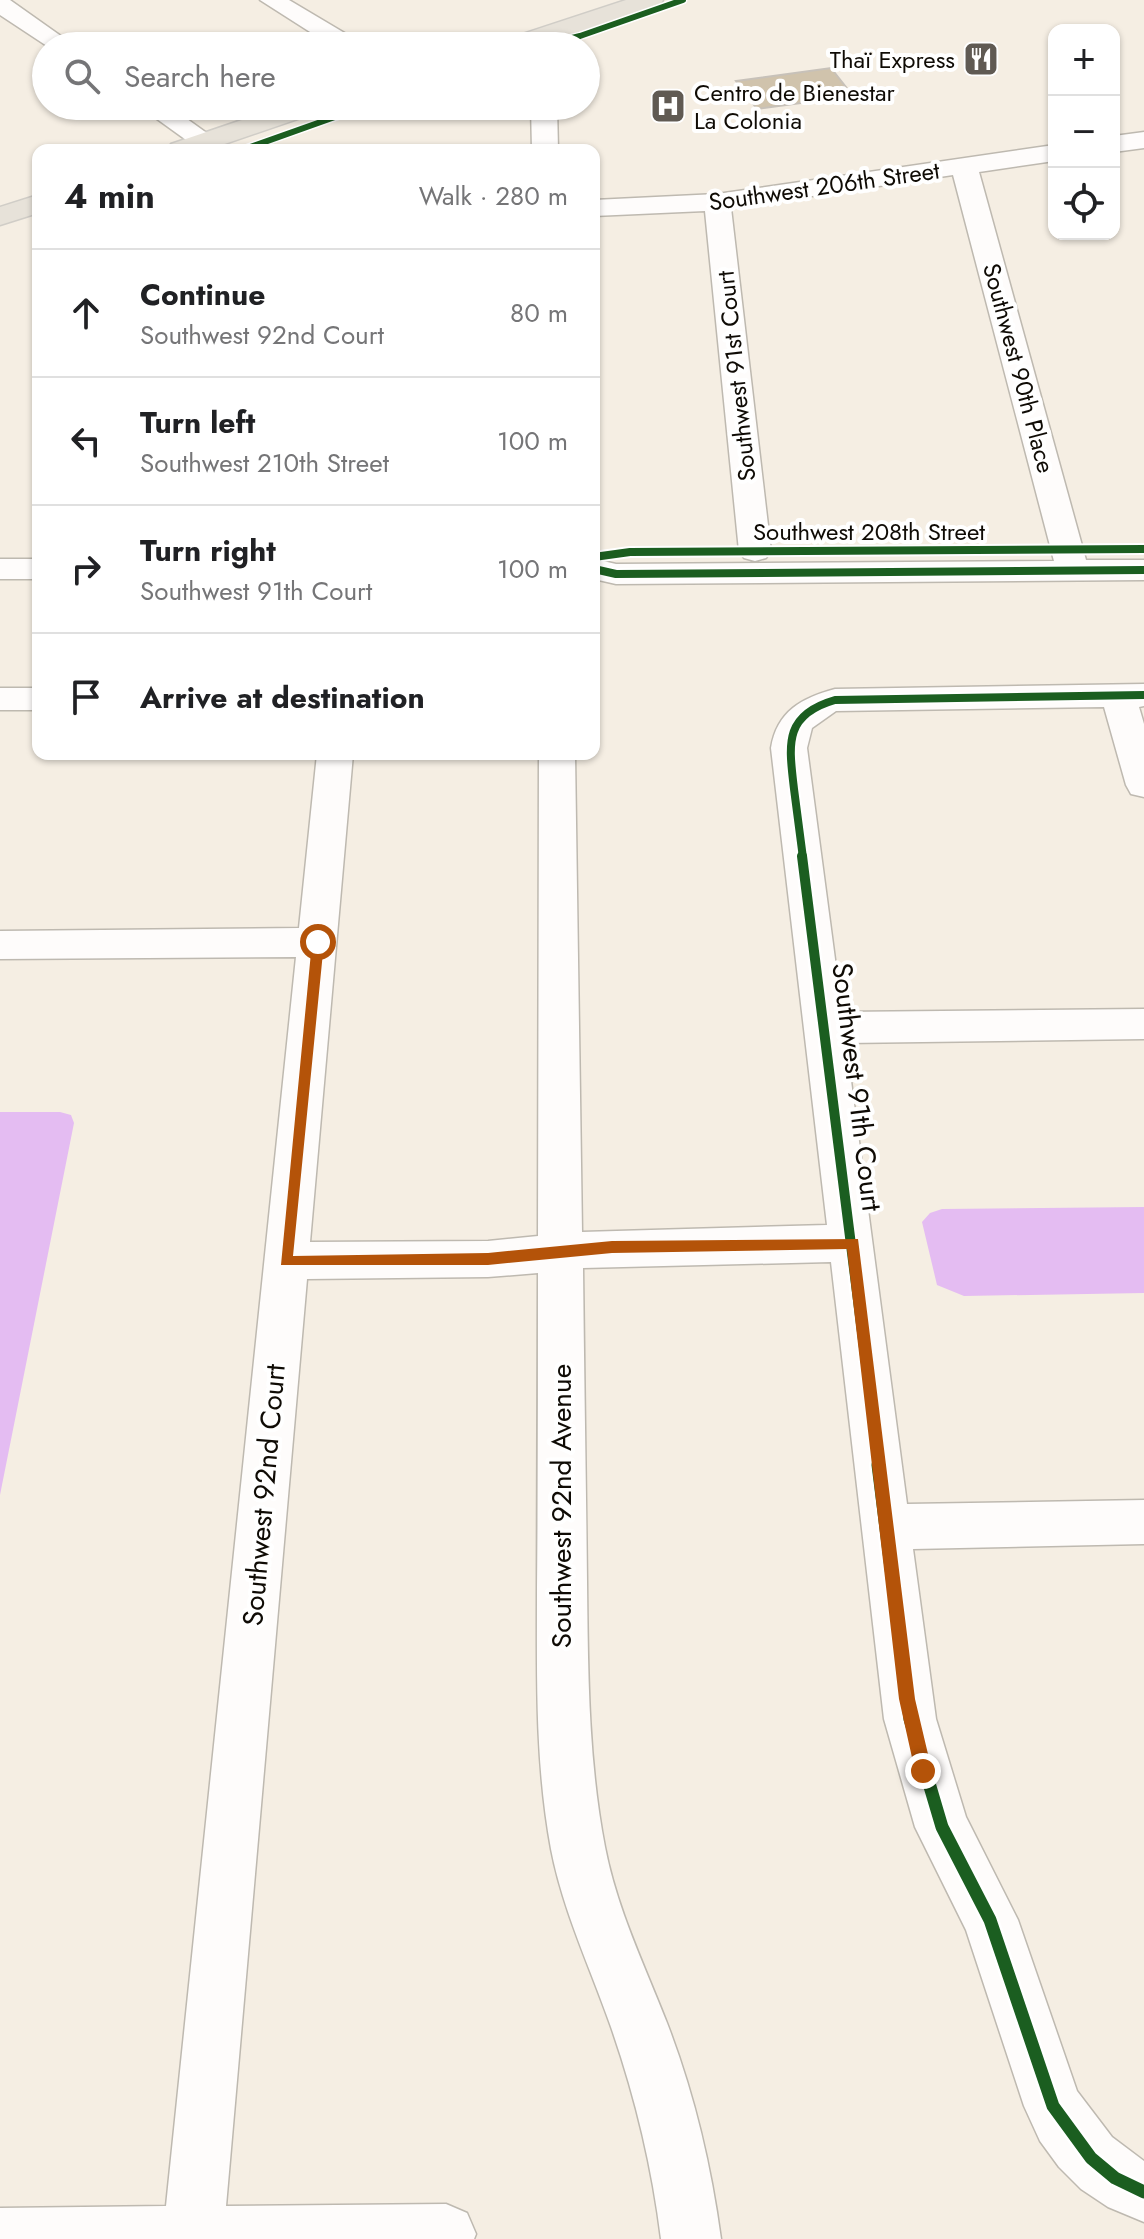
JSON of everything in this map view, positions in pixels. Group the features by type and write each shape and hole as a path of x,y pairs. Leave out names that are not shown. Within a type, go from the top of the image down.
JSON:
{"main road":[{"path":"537,32 617,0"},
{"path":"546,32 651,0"},
{"path":"214,144 274,120"},
{"path":"217,144 293,120"},
{"path":"0,217 32,205"},
{"path":"0,227 32,215"}],"street":[{"path":"272,0 326,32"},
{"path":"0,4 42,32"},
{"path":"169,120 199,144"},
{"path":"544,120 545,144"},
{"path":"1120,143 1144,140"},
{"name":"Southwest 206th Street","path":"600,208 717,202 1048,154"},
{"name":"Southwest 90th Place","path":"964,166 1070,560"},
{"name":"Southwest 91st Court","path":"717,202 755,551"},
{"name":"Southwest 208th Street","path":"600,570 616,574 1070,560 1144,549"},
{"name":"Southwest 208th Street","path":"600,556 630,552 755,551 1070,560 1144,570"},
{"path":"0,569 32,569"},
{"path":"1131,696 1144,785"},
{"name":"Southwest 91th Court","path":"1131,696 844,699 819,704 802,715 791,733 789,748 853,1243 907,1699 931,1797 942,1827 990,1920 1053,2106 1067,2133 1105,2172 1144,2192"},
{"path":"0,699 32,699"},
{"name":"Southwest 92nd Court","path":"193,2235 334,760"},
{"name":"Southwest 92nd Avenue","path":"557,760 563,1694 567,1788 576,1844 591,1899 668,2112 685,2189 691,2239"},
{"path":"0,945 318,942"},
{"path":"826,1028 1144,1024"},
{"path":"286,1261 488,1259 612,1247 853,1243"},
{"path":"885,1527 1144,1522"},
{"path":"0,2238 446,2234"}],"shaded area":[{"path":"0,1112 60,1112 71,1115 74,1123 0,1495"},
{"path":"1144,1207 1144,1293 964,1296 937,1285 922,1222 930,1213 942,1209"}],"building":[{"path":"831,68 853,96 757,109 736,81"}],"cycle path":[{"path":"591,32 683,0"},
{"path":"259,144 326,120"},
{"path":"600,556 630,552 1144,549"},
{"path":"600,570 616,574 1144,570"},
{"path":"1144,695 835,700 817,706 803,716 793,730 789,748 910,1719 942,1827 990,1920 1053,2106 1091,2158 1115,2178 1144,2192"}],"place":[{"name":"Thaï Express","path":"981,59"},
{"name":"Centro de Bienestar La Colonia","path":"668,106"}],"route":[{"path":"318,942 286,1261 488,1259 612,1247 853,1243 907,1699 923,1771"}]}
